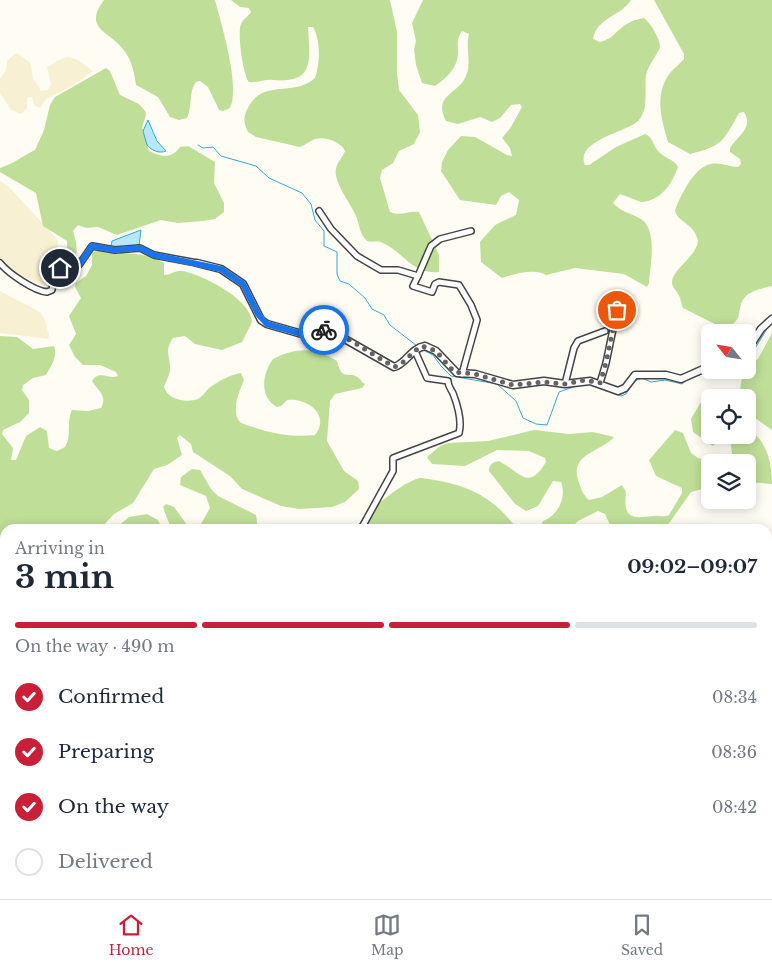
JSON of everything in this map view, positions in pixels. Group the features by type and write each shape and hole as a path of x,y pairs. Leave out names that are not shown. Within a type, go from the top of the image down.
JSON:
{"street":[{"path":"319,211 331,229 357,256 381,270 398,270 418,276"},
{"path":"462,374 477,320 471,305 459,285 439,282 434,284 432,292 413,286 431,246 440,239 471,231"},
{"path":"0,263 11,274 38,290 47,292 52,290 54,275 57,270 79,265 92,246 115,250 140,248 154,255 221,269 243,284 258,314 267,324 302,334 329,330 394,367 401,365 418,349 436,351 454,372 462,374 471,373 494,378 509,384 544,382 565,384 585,380 600,383 618,391 625,388 636,374 666,375 681,379 701,370"},
{"path":"600,383 617,310"},
{"path":"756,336 760,329 772,319"},
{"path":"565,384 574,348 578,341 605,331"},
{"path":"364,524 393,471 393,458 459,433 461,426 454,395 448,388 448,381 427,378 418,349"}],"shaded area":[{"path":"16,53 30,62 33,78 41,91 48,90 51,84 47,67 63,58 69,57 78,60 93,71 72,86 46,99 40,108 35,106 32,97 27,98 27,108 21,114 11,110 0,93 0,79 6,70 7,61"},
{"path":"0,181 8,186 58,240 58,246 45,258 51,284 48,287 0,267"},
{"path":"0,291 40,312 44,318 49,335 48,339 0,333"}],"green space":[{"path":"104,0 215,0 232,71 233,99 230,108 223,111 219,110 208,87 200,81 196,82 192,90 187,118 179,120 170,117 158,97 136,85 129,57 118,43 97,24 98,10"},
{"path":"231,0 390,0 397,32 399,90 418,115 420,132 414,144 399,151 393,163 382,170 380,178 390,212 398,214 419,212 439,255 439,272 430,272 415,267 383,243 369,242 364,238 356,216 337,180 337,166 345,151 336,142 319,138 300,147 256,137 248,132 245,125 245,116 255,98 271,90 307,84 315,78 319,59 318,45 313,27 308,27 309,59 303,74 287,80 249,82 243,63 240,29 241,24 251,12 249,8 240,7"},
{"path":"423,0 631,0 626,6 599,26 593,39 600,42 606,40 623,26 644,18 652,27 660,48 646,75 644,110 639,120 595,143 587,149 584,156 585,165 589,165 616,147 645,134 648,135 658,151 678,167 669,185 660,195 641,202 620,194 613,203 641,219 650,231 652,249 647,287 624,274 575,268 546,275 530,272 518,273 502,278 481,262 480,242 495,225 516,215 519,200 509,192 501,196 496,205 460,200 441,171 442,162 448,150 461,136 475,137 512,156 510,148 502,138 511,127 522,107 520,104 511,105 500,118 492,122 480,117 458,124 446,121 442,106 444,100 463,82 468,71 469,34 462,31 460,34 456,64 447,76 435,86 422,83 416,65 414,50 416,41 412,23"},
{"path":"654,0 772,0 772,286 746,296 741,305 738,318 732,324 715,324 683,308 679,296 672,285 672,279 693,253 698,241 693,230 676,214 675,210 681,197 689,182 705,166 718,164 738,167 741,164 740,159 730,152 730,148 743,132 747,123 744,112 739,113 725,137 709,148 690,154 668,142 661,116 660,98 665,81 684,59 684,54"},
{"path":"106,68 110,71 120,95 139,104 145,111 146,115 142,127 149,151 166,156 173,154 180,147 188,146 215,162 214,183 224,203 224,212 215,219 203,221 178,223 161,220 117,235 98,227 86,228 78,225 73,231 77,247 76,254 72,262 60,263 58,259 67,250 67,241 43,226 36,193 0,172 0,168 35,150 44,130 50,105 55,97"},
{"path":"100,249 116,253 147,256 155,259 164,263 164,275 182,271 201,277 235,297 250,314 252,322 242,342 222,350 195,344 185,336 173,338 168,349 170,371 164,387 173,398 188,401 198,399 217,383 241,373 244,380 238,396 236,413 241,423 277,434 315,435 320,421 318,414 309,404 302,401 287,400 277,407 267,397 264,385 266,371 273,359 290,352 314,351 337,361 341,372 344,374 359,378 365,384 362,388 335,394 330,401 327,441 344,471 358,481 359,489 345,502 332,507 299,509 281,506 242,489 230,476 193,452 191,444 180,435 177,438 182,455 167,465 154,469 133,503 114,514 105,524 0,524 0,336 17,337 33,349 54,346 55,350 53,361 46,375 33,378 23,385 22,390 29,400 29,413 20,422 3,430 2,434 13,448 11,460 16,460 26,436 40,427 47,431 49,448 57,451 65,447 72,410 88,411 101,408 103,404 103,397 92,381 101,375 118,376 116,372 100,365 83,365 75,357 69,345 76,334 69,316 81,298 75,287 76,283 86,276 92,265 92,253"},
{"path":"772,333 772,430 756,419 756,389 740,389 742,379 756,379 756,360"},
{"path":"701,402 701,438 693,432 691,419"},
{"path":"534,430 569,434 593,432 614,437 587,455 578,465 579,483 584,495 589,500 602,497 622,485 626,492 627,512 630,515 634,517 663,516 669,515 682,493 682,488 656,476 649,460 675,430 683,433 691,453 701,459 701,489 691,492 669,524 610,524 605,514 598,511 575,524 542,524 553,515 560,505 563,494 561,482 553,481 538,506 526,511 515,504 489,469 492,464 499,461 518,474 529,478 540,471 546,462 545,458 529,451 497,450 465,466 432,464 427,457 440,446 448,443 488,441"},
{"path":"756,436 760,439 767,453 772,484 756,483 756,454 732,454 731,445 756,444"},
{"path":"192,469 200,470 211,489 218,496 256,515 257,524 201,524 210,508 206,496 180,485 181,477"},
{"path":"421,478 436,480 475,492 497,507 513,524 364,524 363,521 373,509 389,495"},
{"path":"166,504 174,507 186,524 169,524 163,507"},
{"path":"147,514 158,520 160,524 121,524 129,517"}],"water":[{"path":"148,120 157,141 166,151 155,151 147,145 143,131"},
{"path":"141,230 139,245 115,248 111,246 112,241"}],"waterway":[{"path":"198,145 203,148 213,147 221,156 256,166 269,178 302,193 311,204 315,220 324,231 324,246 337,252 337,274 340,281 349,284 365,298 372,309 384,315 390,325 417,346"},
{"path":"756,347 768,327 772,324"},
{"path":"423,350 433,355 451,376 497,384 516,401 523,418 536,424 547,425 559,392 579,385"},
{"path":"692,378 701,374"},
{"path":"634,381 642,378 651,382 665,380 682,384 688,379"},
{"path":"607,390 621,396 626,394 631,386"}],"way so far":[{"path":"324,330 329,330 350,340 394,367 401,365 416,349 425,346 436,351 451,370 457,374 471,373 502,380 509,384 520,385 544,382 571,384 585,380 600,383 617,310"}],"route":[{"path":"60,268 79,265 86,257 90,247 95,245 115,250 140,248 154,255 221,269 243,284 261,320 267,324 302,334 324,330"}]}
